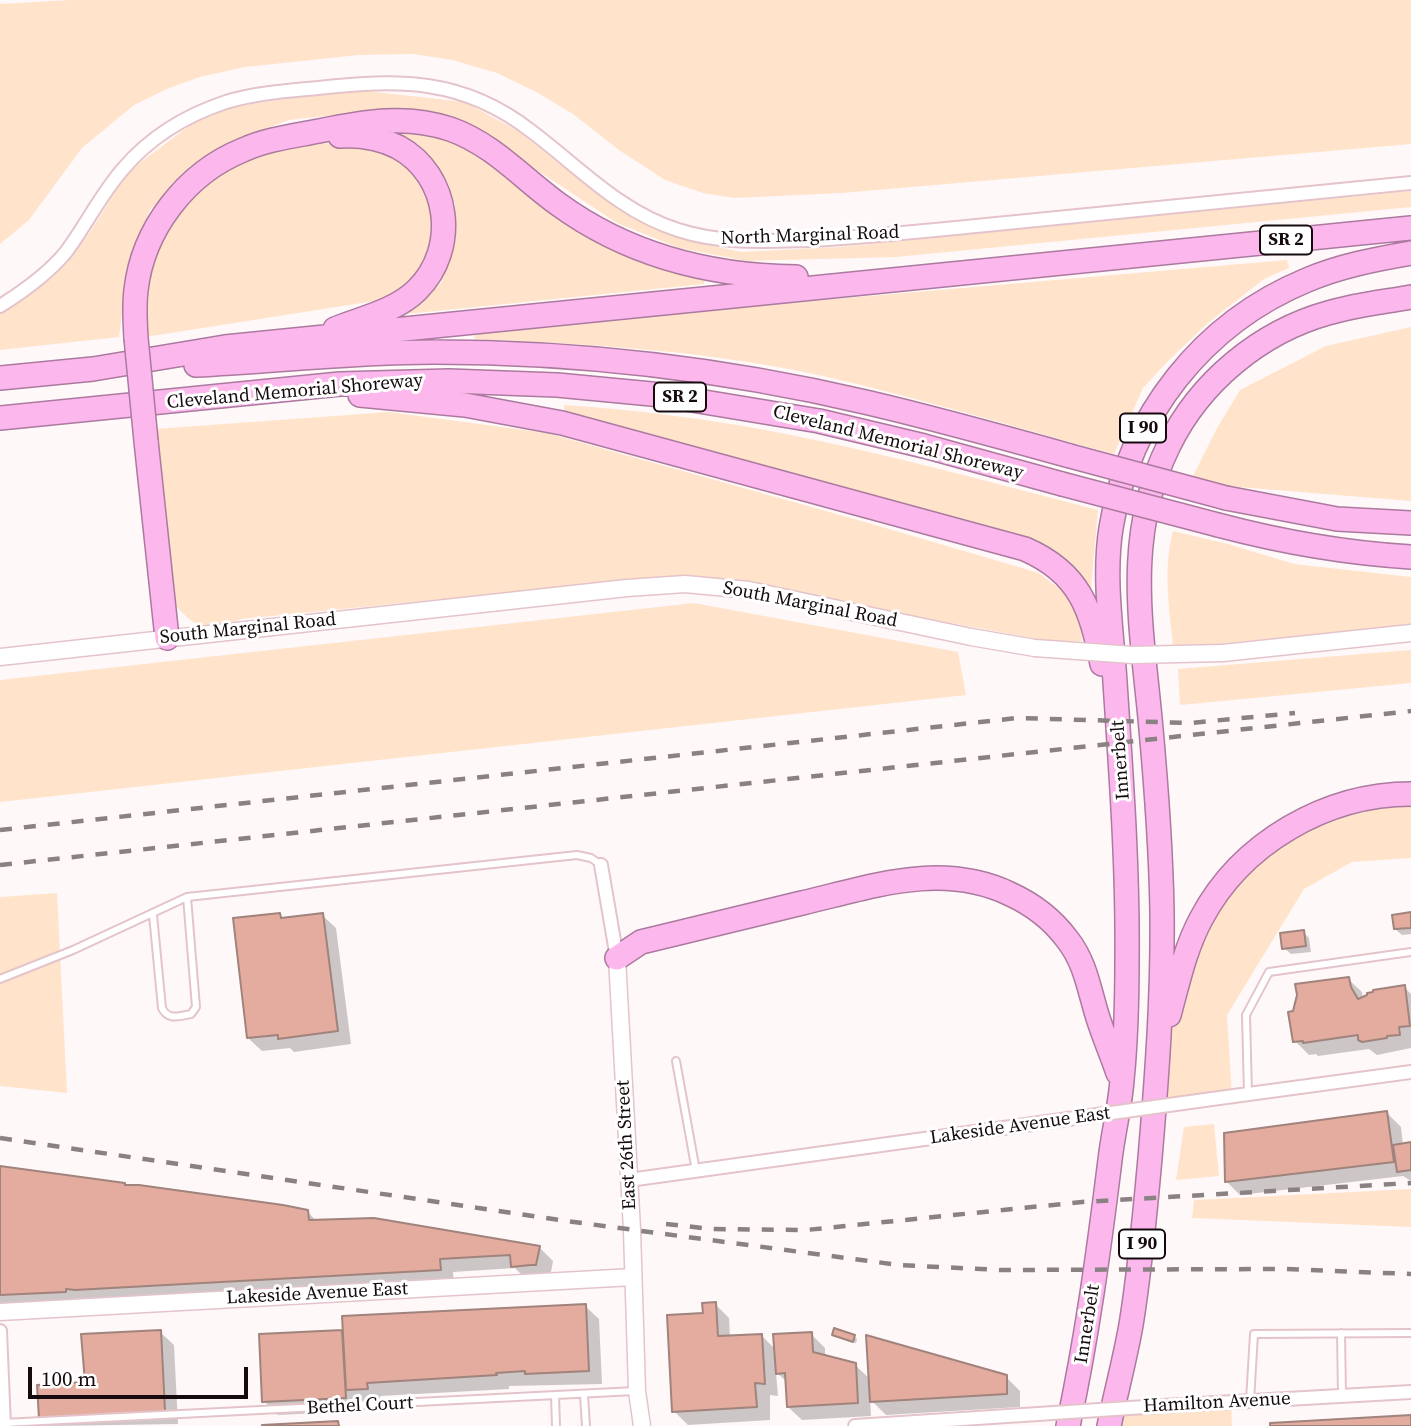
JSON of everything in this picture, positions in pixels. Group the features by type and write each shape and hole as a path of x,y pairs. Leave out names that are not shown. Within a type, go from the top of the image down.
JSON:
{"highway":[{"path":"167,638 136,338 136,289 141,264 156,228 168,208 191,183 221,161 266,141 378,121 409,120 437,125 484,145 580,219 619,240 660,257 696,267 744,275 894,280"},
{"path":"293,136 358,136 385,141 399,147 428,174 444,212 441,251 432,271 419,288 390,308 305,340"},
{"name":"SR 2","path":"0,378 93,369 225,347 1411,228"},
{"name":"Innerbelt","path":"1068,1426 1091,1312 1111,1147 1122,1083 1128,949 1126,841 1109,551 1121,487 1138,437 1149,417 1179,373 1215,336 1262,302 1297,284 1336,269 1411,253"},
{"name":"Innerbelt","path":"1109,1426 1130,1326 1143,1240 1158,1059 1162,939 1159,820 1138,597 1138,572 1145,518 1159,466 1170,443 1198,400 1216,379 1279,332 1327,313 1411,297"},
{"path":"93,369 434,352 635,363 729,375 863,401 1226,498 1336,519 1411,523"},
{"name":"Cleveland Memorial Shoreway","path":"0,418 395,381 557,385 662,395 766,411 873,433 1290,543 1411,557"},
{"path":"289,390 465,405 552,421 1037,554 1065,574 1086,605 1096,633 1120,756"},
{"path":"0,424 30,415"},
{"path":"1158,1059 1185,957 1195,931 1217,893 1248,858 1286,830 1323,811 1365,799 1411,794"},
{"path":"617,958 641,942 900,880 944,877 973,881 1003,890 1031,906 1056,925 1069,941 1086,972 1098,1019 1122,1083"}],"street":[{"name":"North Marginal Road","path":"0,306 34,283 63,255 125,166 150,143 180,122 213,107 248,96 369,82 404,82 441,88 488,104 519,121 617,200 638,213 675,230 724,241 780,241 903,234 1411,183"},
{"name":"South Marginal Road","path":"0,657 636,587 685,584 779,595 971,637 1035,648 1133,655 1223,653 1411,633"},
{"name":"East 26th Street","path":"601,866 617,958 637,1391 642,1426"},
{"name":"Lakeside Avenue East","path":"629,1180 1411,1072"},
{"name":"Lakeside Avenue East","path":"0,1312 633,1277"},
{"path":"0,1331 3,1424"},
{"name":"Hamilton Avenue","path":"855,1426 1411,1392"}],"lane":[{"path":"0,979 153,915 187,897 576,855 591,858 601,866"},
{"path":"153,915 162,1008 164,1013 173,1017 191,1014 196,1007 187,897"},
{"path":"1248,1094 1246,1015 1269,972 1411,952"},
{"path":"676,1061 696,1171"},
{"path":"1341,1333 1342,1396"},
{"path":"1250,1401 1254,1334 1411,1333"},
{"name":"Bethel Court","path":"3,1424 637,1391"},
{"path":"584,1395 586,1426"},
{"path":"555,1396 556,1426"}],"shaded area":[{"path":"70,0 1411,0 1411,144 842,193 734,198 703,193 665,180 619,150 573,114 497,73 452,60 413,54 359,55 245,67 200,77 134,105 82,148 29,220 0,244 0,4"},
{"path":"348,89 465,102 518,131 607,201 685,240 741,252 839,247 1411,191 1411,207 896,257 747,261 679,248 617,223 458,118 401,109 353,113 289,120 241,138 202,160 181,178 150,210 125,289 119,337 0,350 0,313 51,279 90,232 133,168 193,123 233,107"},
{"path":"411,130 470,147 705,278 704,284 407,314 441,283 456,238 455,204 448,183 433,160 418,144 385,132"},
{"path":"348,142 372,146 396,156 409,165 425,188 432,216 431,245 420,271 412,280 381,300 145,337 145,294 151,264 170,223 210,175 237,159 268,150"},
{"path":"1287,260 1289,268 1264,279 1208,323 1143,388 1114,454 899,395 783,368 651,350 474,339 476,330"},
{"path":"1411,327 1411,501 1226,486 1192,478 1240,390 1326,346"},
{"path":"564,405 673,416 781,433 901,459 1098,510 1091,589 1066,561 1035,539 565,413"},
{"path":"389,412 547,433 1039,573 1061,590 1081,616 1082,641 1055,642 743,580 696,577 241,619 210,628 195,623 172,602 155,429"},
{"path":"1173,531 1294,564 1411,577 1411,625 1216,644 1173,645 1168,559"},
{"path":"694,603 958,652 966,695 0,802 0,680"},
{"path":"1411,650 1411,683 1180,705 1178,669"},
{"path":"1411,794 1411,858 1352,862 1304,889 1227,1015 1232,1096 1158,1106 1158,1059 1190,943 1272,838"},
{"path":"57,893 67,1093 0,1086 0,897"},
{"path":"1214,1124 1219,1176 1176,1180 1184,1127"},
{"path":"1411,1189 1411,1227 1192,1218 1194,1200"},
{"path":"1231,1402 1232,1426 1109,1426 1112,1410"}],"building":[{"path":"1411,912 1411,928 1394,929 1392,915"},
{"path":"280,913 281,918 323,913 338,1031 278,1039 278,1035 247,1038 233,918"},
{"path":"1304,930 1306,946 1282,949 1280,933"},
{"path":"1349,977 1358,999 1373,990 1405,985 1410,1026 1399,1027 1400,1035 1362,1042 1358,1040 1358,1035 1293,1042 1288,1012 1293,1011 1297,995 1295,984"},
{"path":"1387,1111 1394,1162 1225,1182 1224,1133"},
{"path":"1411,1142 1411,1170 1397,1172 1393,1145"},
{"path":"0,1166 283,1205 308,1210 309,1220 374,1218 540,1246 536,1265 511,1267 510,1255 440,1259 441,1270 66,1289 66,1292 0,1295"},
{"path":"716,1302 718,1336 762,1334 765,1384 755,1383 757,1407 672,1412 667,1315 703,1313 702,1303"},
{"path":"586,1304 589,1371 525,1374 525,1371 367,1383 368,1389 346,1390 342,1316"},
{"path":"834,1328 855,1335 853,1342 832,1335"},
{"path":"161,1330 165,1411 39,1419 37,1385 85,1382 81,1334"},
{"path":"342,1330 346,1398 262,1402 259,1334"},
{"path":"812,1332 813,1352 856,1363 858,1403 787,1407 785,1373 776,1374 773,1334"},
{"path":"866,1335 1007,1375 1007,1394 870,1402"},
{"path":"1411,1415 1411,1426 1270,1426 1270,1423"},
{"path":"338,1421 339,1426 262,1426 262,1425"}],"railway":[{"path":"0,865 1411,711"},
{"path":"0,830 1017,718 1190,723 1295,713"},
{"path":"0,1138 574,1222 899,1265 1000,1270 1284,1269 1411,1274"},
{"path":"666,1224 712,1229 806,1230 1082,1202 1411,1183"}]}
